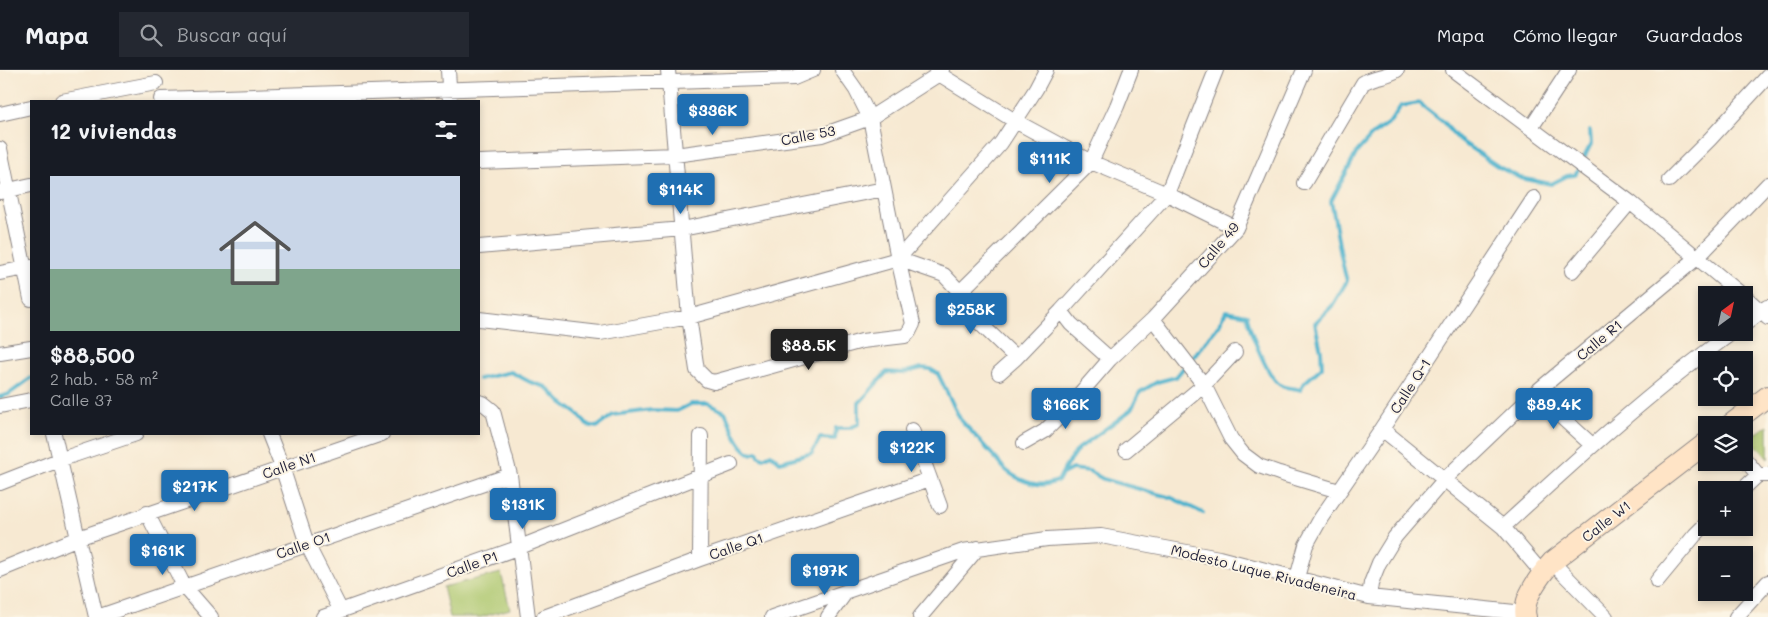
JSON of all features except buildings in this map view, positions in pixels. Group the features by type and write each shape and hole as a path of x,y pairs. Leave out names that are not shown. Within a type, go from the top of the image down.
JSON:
{"street":[{"path":"448,70 450,96"},
{"path":"66,100 155,76 161,100 450,96 669,76 794,78 813,70"},
{"path":"669,76 690,317 697,370 707,380 714,382 862,342 905,336 912,328 913,324 870,118 856,90 842,70"},
{"path":"480,319 600,333 690,317 898,259 1001,142 1046,70"},
{"path":"960,292 1091,162 1117,106 1131,70"},
{"path":"1000,372 1061,312 1167,194 1216,70"},
{"name":"Calle 49","path":"1024,443 1045,431 1064,412 1110,359 1153,319 1236,228 1304,70"},
{"path":"1304,183 1363,83 1370,78 1393,73 1397,70"},
{"path":"1531,128 1568,70"},
{"path":"939,71 1015,121 1091,162 1167,194 1236,228"},
{"name":"Calle 53","path":"480,162 675,155 822,135 870,118 939,71"},
{"path":"1455,71 1630,202 1731,286"},
{"path":"1669,180 1768,76"},
{"path":"0,114 30,107"},
{"path":"0,149 4,191 28,268 30,289"},
{"name":"Calle R1","path":"1369,597 1371,582 1378,563 1395,537 1445,479 1535,393 1698,257 1768,184"},
{"path":"4,191 30,185"},
{"path":"480,247 682,229 884,189"},
{"name":"Calle Q-1","path":"1297,578 1306,545 1321,518 1534,198"},
{"path":"1572,271 1630,202"},
{"path":"898,259 944,275 960,292 963,307 1016,358"},
{"path":"0,273 28,268"},
{"path":"1753,303 1766,312 1753,320"},
{"path":"1061,312 1071,324 1110,359"},
{"path":"1153,319 1204,384 1231,439 1243,454 1259,466 1339,491"},
{"path":"1503,527 1592,445 1693,361 1721,341"},
{"path":"0,353 30,348"},
{"path":"1126,450 1204,384 1236,352"},
{"path":"1535,393 1592,445"},
{"path":"1742,416 1768,396"},
{"path":"0,406 30,400"},
{"path":"480,402 493,411 510,475 528,617"},
{"path":"1382,429 1503,527 1547,568 1606,617"},
{"path":"912,430 940,506"},
{"path":"54,435 97,617"},
{"path":"0,483 133,435"},
{"path":"269,435 307,544 341,611"},
{"name":"Calle N1","path":"0,570 78,538 147,513 379,435"},
{"path":"700,559 701,436"},
{"name":"Calle W1","path":"1525,615 1530,592 1547,568 1698,449"},
{"name":"Calle P1","path":"324,617 520,547 731,464"},
{"path":"1753,466 1763,475"},
{"name":"Calle O1","path":"97,617 510,475"},
{"name":"Calle Q1","path":"544,617 700,559 930,480"},
{"path":"147,513 184,586 211,617"},
{"path":"1657,581 1698,532"},
{"name":"Modesto Luque Rivadeneira","path":"772,617 964,551 1047,538 1101,536 1219,558 1369,597 1525,615"},
{"path":"920,617 978,548"},
{"path":"1736,617 1768,582"},
{"path":"828,617 846,592"}],"green space":[{"path":"1768,425 1768,459 1753,442 1753,436"},
{"path":"501,573 510,609 481,617 450,617 443,587"}],"waterway":[{"path":"1190,361 1219,325 1226,311 1247,315 1251,331 1265,365 1282,386 1301,390 1303,384 1322,367 1321,351 1315,323 1332,306 1347,281 1331,201 1357,152 1373,134 1390,122 1401,106 1419,103 1443,122 1459,140 1499,167 1520,178 1551,184 1567,176 1575,175 1591,144 1590,131"},
{"path":"480,379 511,372 530,382 546,387 560,401 579,415 587,425 597,427 613,415 652,410 677,411 691,404 708,404 725,412 735,436 746,451 751,454 757,452 763,458 771,454 780,462 812,453 820,438 835,439 836,428 849,428 859,424 859,403 887,372 902,373 922,368 930,369 938,374 960,419 1003,467 1027,482 1047,484 1058,481 1078,449 1131,410 1140,392 1157,382 1176,377 1185,366"},
{"path":"0,397 9,394 30,379"},
{"path":"1061,475 1072,469 1089,471 1103,479 1172,498 1203,513"}]}
